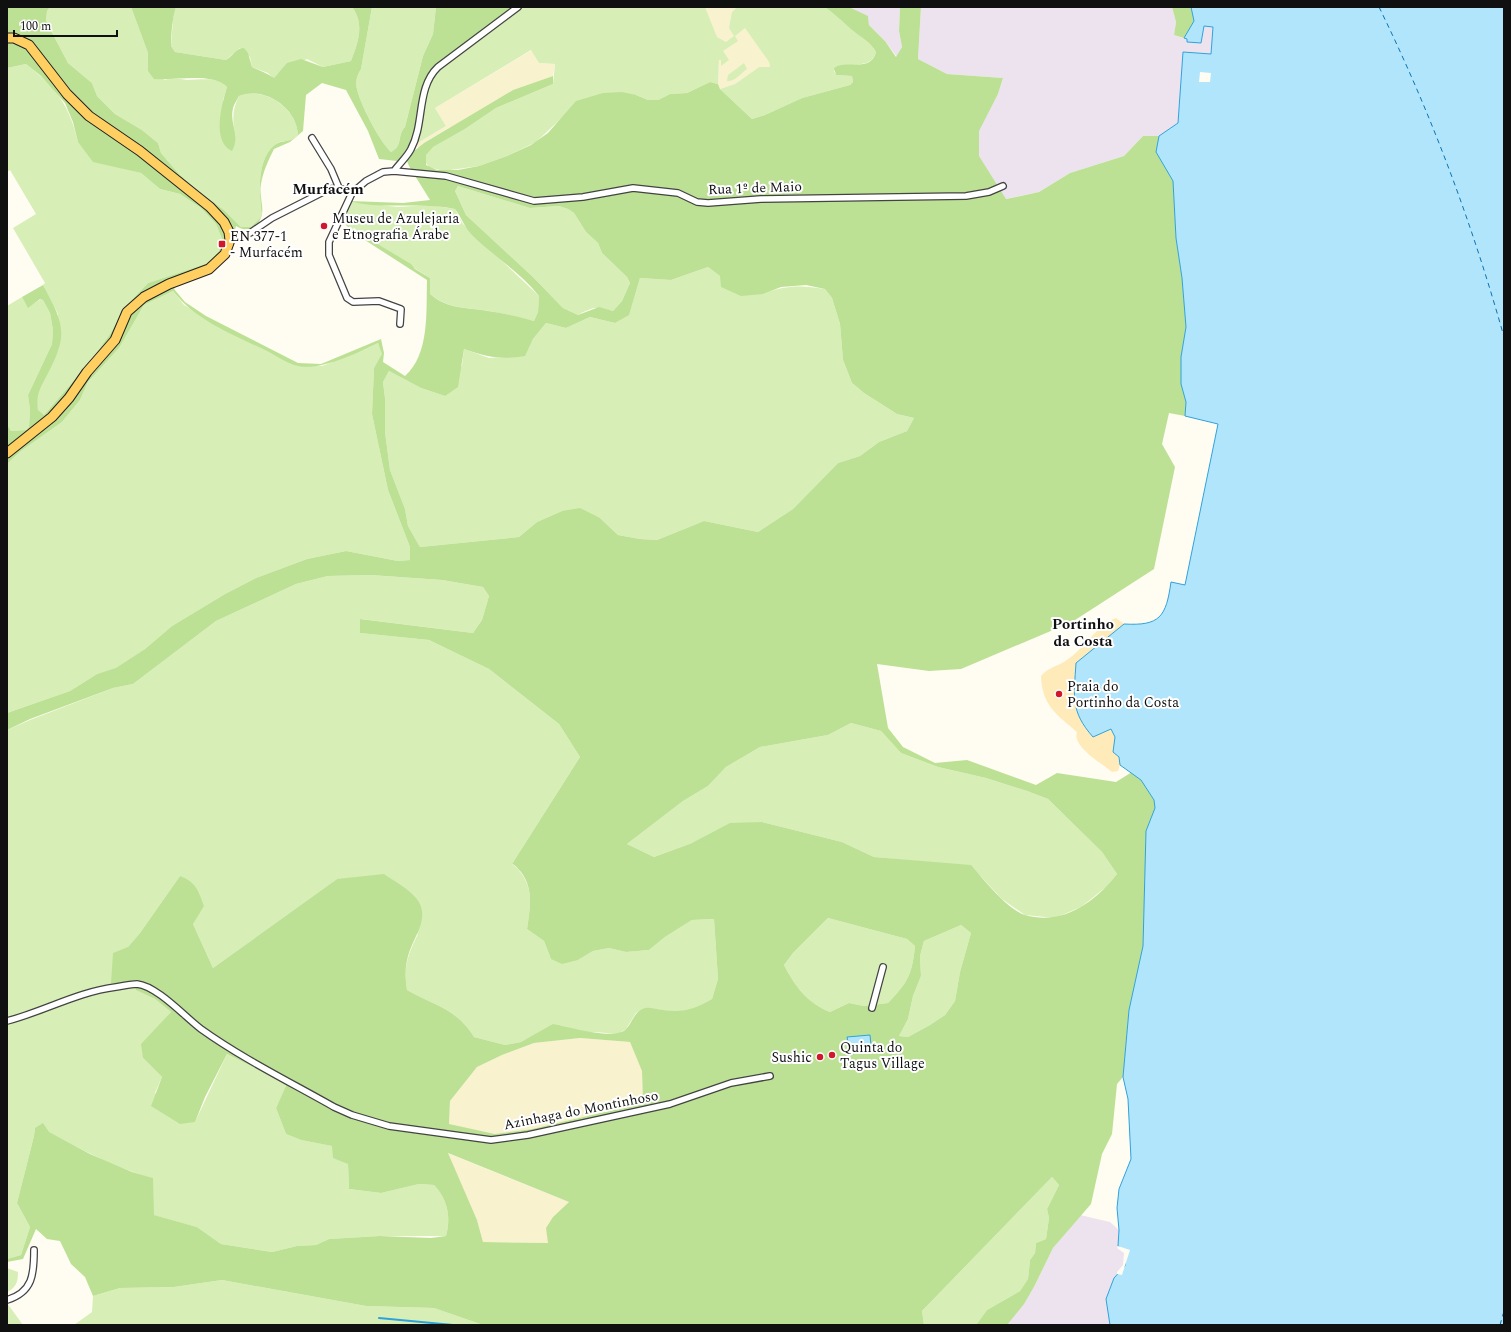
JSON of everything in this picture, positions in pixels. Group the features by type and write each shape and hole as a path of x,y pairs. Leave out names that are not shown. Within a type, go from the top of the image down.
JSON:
{"main road":[{"path":"7,38 14,38 29,45 67,94 88,116 140,151 210,206 224,222 229,232 230,240 225,254 209,269 168,284 144,297 128,312 115,340 87,372 69,398 52,417 7,453"}],"street":[{"path":"394,171 411,149 426,87 431,74 438,66 518,7"},
{"path":"312,138 331,169 339,188"},
{"name":"Rua 1º de Maio","path":"352,193 366,181 383,172 394,171 446,176 534,201 583,197 633,188 678,193 697,202 708,203 761,199 966,196 989,192 1003,186"},
{"path":"230,240 250,233 272,218 329,189 339,188 352,193 329,242 328,255 347,298 353,302 378,301 401,309 400,324"},
{"path":"872,1008 883,967"},
{"name":"Azinhaga do Montinhoso","path":"7,1021 22,1017 66,999 106,988 138,984 150,988 232,1050 334,1107 352,1115 389,1126 491,1140 528,1135 670,1104 731,1083 770,1076"},
{"path":"7,1300 21,1295 25,1290 34,1273 34,1250"}],"shaded area":[{"path":"705,7 737,7 746,28 769,62 770,67 759,67 735,84 720,89 718,84 719,60"},
{"path":"849,7 900,7 899,31 902,47 897,57 885,41 869,25 868,17"},
{"path":"921,7 1172,7 1176,22 1174,35 1187,39 1202,33 1204,26 1213,27 1211,54 1183,52 1178,123 1159,136 1143,136 1124,156 1070,173 1039,192 1005,199 979,157 978,131 998,94 1003,78 947,74 918,59"},
{"path":"532,50 539,63 555,64 553,76 513,90 424,143 419,149 416,144 446,126 435,108"},
{"path":"580,1038 630,1042 642,1070 643,1103 532,1129 496,1134 449,1125 450,1101 477,1067 502,1055 534,1043"},
{"path":"447,1153 569,1202 553,1217 548,1243 483,1242 477,1220"},
{"path":"1080,1215 1110,1222 1119,1230 1118,1246 1126,1252 1125,1266 1107,1299 1110,1325 1007,1325 1035,1285 1053,1248"}],"green space":[{"path":"7,7 50,7 47,11 46,21 68,63 92,83 97,96 115,114 142,130 158,143 161,153 179,174 198,191 224,210 241,227 251,227 261,217 255,226 250,229 244,229 236,226 229,252 178,284 174,289 185,302 206,316 298,363 321,364 381,339 384,353 383,362 405,376 413,367 423,344 426,318 427,280 354,233 345,224 344,216 350,201 403,203 430,200 409,166 407,161 409,155 424,143 513,90 553,76 553,84 496,108 465,129 433,147 426,155 426,165 437,170 458,170 479,166 507,156 531,145 548,133 576,101 603,93 622,92 636,95 648,100 658,100 670,94 687,93 710,82 718,84 720,89 752,119 765,115 802,98 850,85 853,82 852,76 836,75 834,68 845,65 864,64 873,58 876,52 868,42 825,7 849,7 868,16 869,25 885,41 896,57 902,47 899,31 900,7 921,7 918,59 947,74 1003,78 998,94 979,131 979,156 1006,199 1039,192 1070,173 1124,156 1143,136 1159,136 1156,152 1173,181 1176,238 1182,278 1186,327 1181,357 1181,384 1186,402 1185,416 1169,413 1162,444 1175,467 1154,569 1072,622 961,669 929,671 877,664 888,728 903,747 935,763 967,760 1036,785 1057,773 1116,782 1132,772 1141,780 1154,800 1155,808 1146,831 1143,946 1129,1010 1123,1077 1117,1084 1112,1134 1102,1154 1091,1204 1053,1248 1024,1304 1007,1325 976,1325 987,1310 1020,1291 1028,1279 1030,1260 1035,1253 1036,1243 1046,1239 1049,1218 1047,1209 1059,1185 1052,1177 922,1311 924,1325 483,1325 434,1308 366,1306 222,1280 174,1287 120,1288 93,1296 85,1277 71,1264 60,1241 47,1239 36,1229 23,1259 7,1262 7,1259 21,1255 30,1227 17,1203 35,1128 43,1123 49,1132 90,1154 132,1172 153,1178 154,1215 197,1227 221,1244 272,1252 297,1246 316,1245 329,1239 380,1236 431,1238 446,1236 448,1222 447,1209 439,1191 434,1185 419,1184 381,1193 349,1189 348,1164 333,1158 332,1146 301,1140 286,1134 276,1108 287,1084 227,1054 205,1097 195,1122 180,1124 151,1106 162,1077 143,1058 141,1044 171,1012 155,999 136,990 135,986 111,983 113,953 128,947 140,933 180,876 190,881 196,887 204,906 193,924 213,968 337,879 384,874 405,888 416,898 422,912 420,927 410,949 407,960 407,990 452,1014 467,1027 474,1037 505,1045 521,1042 553,1024 601,1033 619,1033 625,1030 638,1012 645,1008 677,1011 694,1008 712,999 718,979 714,919 692,920 665,937 649,950 626,952 609,948 593,951 578,960 562,964 551,959 544,941 527,929 530,899 528,885 521,872 512,864 580,757 559,724 489,669 429,640 360,633 360,619 473,633 482,620 489,596 483,587 442,580 370,575 328,576 296,584 216,621 133,684 113,688 30,719 7,730 7,713 70,691 97,674 116,668 145,649 172,626 225,594 256,578 307,559 346,551 398,561 410,560 410,547 388,490 372,414 374,368 382,354 378,343 328,364 307,367 294,365 204,319 182,302 173,291 144,305 119,348 88,382 80,400 62,422 21,451 7,464 7,424 11,431 26,430 29,427 30,410 28,395 52,344 53,330 50,313 43,300 40,299 28,308 22,297 43,285 51,299 60,322 61,341 58,352 38,394 38,410 44,415 89,363 110,334 125,307 148,283 209,263 219,251 222,239 216,224 201,208 180,194 160,189 141,173 93,162 78,142 73,122 65,103 41,76 26,64 7,68","holes":["458,186 530,208 559,206 568,209 574,213 586,232 598,243 602,253 627,277 630,283 622,301 613,311 599,307 578,315 563,308 533,277 466,215 455,191","352,202 378,205 429,206 455,209 471,234 508,265 539,296 538,312 534,321 444,303 430,294 430,278 415,269 411,264 349,227 346,214","708,267 720,276 721,287 741,296 763,294 781,287 806,285 825,289 832,298 840,324 843,360 852,383 864,393 897,414 914,418 907,431 879,442 860,456 838,463 793,509 758,532 704,521 657,540 640,539 618,535 600,518 580,508 562,511 537,522 519,537 420,547 408,526 405,509 390,470 385,432 385,398 383,382 389,371 421,388 445,396 458,387 464,349 494,357 509,358 525,356 533,339 546,323 566,328 590,317 615,323 629,315 640,278 671,280","851,723 881,731 901,753 938,767 986,778 1048,799 1102,852 1117,874 1099,894 1077,909 1065,914 1039,918 1025,915 1011,907 996,893 971,865 874,857 842,842 762,822 730,823 692,843 654,857 627,844 683,801 708,786 726,767 760,747 828,735","828,918 907,939 915,946 908,978 888,1003 864,1006 849,1003 830,1012 815,1004 802,993 784,965 793,953","961,925 971,933 960,972 955,1001 945,1015 930,1025 908,1037 899,1036 908,1019 913,996 921,976 920,956 924,941","580,1038 630,1042 642,1071 643,1103 532,1129 495,1134 449,1124 450,1101 477,1067 502,1055 534,1043","448,1153 569,1202 553,1217 546,1228 548,1243 483,1242 477,1220"]},
{"path":"50,7 131,7 148,53 148,71 165,80 208,79 218,81 227,87 223,100 236,137 233,116 239,96 258,94 277,101 285,107 296,124 298,134 292,139 276,144 265,158 260,177 262,216 251,227 241,227 224,210 197,191 179,174 161,153 158,143 142,130 115,114 97,96 92,83 68,63 46,21 47,11"},
{"path":"131,7 176,7 171,41 171,46 175,52 226,60 241,48 244,48 248,53 252,67 274,78 287,63 301,59 323,67 351,61 359,34 358,20 352,7 372,7 361,69 358,74 356,86 362,104 371,122 381,140 391,152 395,150 399,144 401,133 405,127 423,56 433,34 436,7 515,7 437,65 429,75 420,100 416,126 412,138 406,150 397,161 379,159 368,131 346,90 322,83 306,95 303,131 290,142 274,149 266,166 260,190 262,167 270,150 276,144 290,140 298,134 296,124 285,107 277,101 258,94 239,96 233,106 232,120 235,140 232,151 226,146 220,131 221,112 227,87 221,82 203,78 154,79 148,71 148,53"},
{"path":"176,7 352,7 358,20 359,34 351,61 323,67 307,59 284,69 276,75 274,79 268,73 252,67 250,57 240,48 226,60 175,52 171,46 173,19"},
{"path":"372,7 436,7 433,34 423,56 405,127 401,133 399,144 395,150 391,152 381,140 371,122 362,104 356,86 358,74 361,69"},
{"path":"521,7 705,7 717,37 726,42 734,36 729,28 732,12 737,7 825,7 837,15 872,46 876,52 875,56 867,63 848,66 834,71 836,75 852,76 853,82 850,85 802,98 765,115 752,119 720,89 735,84 759,67 770,67 769,62 745,28 735,36 738,41 723,51 729,60 721,66 721,60 719,60 718,84 710,82 687,93 670,94 658,100 648,100 636,95 568,112 536,142 507,156 479,166 443,171 429,167 425,162 426,154 429,149 465,129 496,108 553,84 555,64 539,63 531,50 435,108 446,126 416,144 428,83 439,68"},
{"path":"1172,7 1191,7 1194,21 1184,38 1174,35 1176,22"},
{"path":"744,63 747,69 735,79 727,81 728,75"},
{"path":"26,64 46,81 66,107 78,142 121,168 141,173 160,189 180,194 201,208 216,224 222,239 219,251 210,263 148,283 125,307 110,334 89,363 44,415 38,411 36,401 38,392 59,348 58,314 43,285 45,283 13,228 36,214 10,170 7,172 7,68"},
{"path":"458,186 530,208 559,206 574,213 586,232 598,243 602,253 627,277 630,283 622,301 613,311 596,308 578,315 563,308 533,277 466,215 455,191"},
{"path":"260,190 262,206 262,214 260,198"},
{"path":"352,202 398,207 430,205 455,209 463,224 539,296 538,312 534,321 489,311 458,307 444,303 437,299 430,294 430,278 349,227 346,214"},
{"path":"708,267 720,276 762,294 786,287 825,289 832,298 840,324 843,360 852,383 864,393 897,414 914,418 907,431 879,442 860,456 838,463 793,509 758,532 704,521 657,540 640,539 618,535 600,518 562,511 537,522 519,537 420,547 408,526 405,509 390,470 385,432 385,398 383,382 389,371 421,388 445,396 462,365 464,349 489,358 524,356 533,339 546,323 566,328 590,317 615,323 629,314 640,278 671,280"},
{"path":"173,291 184,305 298,366 322,366 378,343 383,354 374,368 372,414 388,490 410,547 410,560 398,561 346,551 307,559 256,578 225,594 172,626 145,649 116,669 97,674 70,691 7,713 7,464 21,451 62,422 80,400 88,382 119,348 144,305"},
{"path":"22,297 28,307 41,299 43,300 50,313 53,330 52,344 28,395 30,410 29,427 26,430 11,431 7,424 7,306"},
{"path":"370,575 442,580 483,587 489,596 482,620 473,633 361,619 360,633 429,640 489,669 559,724 580,757 512,864 521,873 528,886 530,900 527,929 544,941 551,959 578,960 593,951 609,948 626,952 649,950 665,937 692,920 714,919 718,979 712,999 696,1009 676,1012 646,1008 636,1013 626,1029 618,1034 595,1032 536,1035 521,1042 505,1045 474,1037 467,1027 452,1014 407,990 407,961 418,934 337,879 213,968 193,924 180,876 140,933 128,947 137,990 155,999 171,1012 159,1026 143,1058 162,1077 155,1093 195,1122 227,1054 288,1084 276,1108 286,1134 301,1140 333,1146 348,1164 349,1189 381,1193 419,1184 434,1185 439,1191 447,1209 448,1222 446,1236 380,1236 329,1239 316,1245 297,1246 272,1252 221,1244 197,1227 153,1215 152,1178 114,1164 56,1136 35,1128 17,1203 30,1227 21,1255 7,1259 7,730 113,688 133,684 216,621 296,584 328,576"},
{"path":"851,723 881,731 901,753 938,767 986,778 1048,799 1102,852 1117,874 1106,887 1081,907 1055,918 1025,915 1002,899 971,866 874,857 842,842 762,822 692,843 654,857 627,844 683,801 708,786 726,767 760,747 828,735"},
{"path":"828,918 907,939 915,946 908,978 888,1003 864,1006 849,1003 830,1012 808,999 797,987 784,965 793,953"},
{"path":"961,925 971,933 960,972 955,1001 945,1015 930,1025 908,1037 899,1036 908,1019 913,996 921,976 920,956 924,941"},
{"path":"1052,1177 1059,1185 1047,1209 1049,1218 1046,1239 1036,1243 1035,1253 1030,1260 1028,1279 1020,1291 987,1310 976,1325 924,1325 922,1311"},
{"path":"7,1268 18,1272 18,1279 13,1289 7,1292"},
{"path":"222,1280 366,1306 434,1308 483,1325 74,1325 92,1312 93,1296 120,1288 174,1287"},
{"path":"7,1303 23,1325 7,1325"}],"sand":[{"name":"Praia do Portinho da Costa","path":"1116,618 1124,624 1076,663 1074,694 1080,719 1093,737 1111,729 1115,737 1113,752 1119,756 1120,765 1118,771 1112,772 1083,749 1077,738 1077,732 1057,714 1047,702 1042,686 1041,676 1076,653 1101,627"}],"water":[{"path":"1191,7 1504,7 1504,1325 1110,1325 1106,1299 1114,1278 1125,1266 1126,1252 1118,1246 1119,1230 1117,1208 1119,1189 1131,1159 1128,1099 1123,1077 1129,1010 1143,946 1146,831 1155,808 1154,800 1141,780 1120,765 1119,757 1113,752 1115,737 1111,729 1093,737 1086,728 1077,711 1074,694 1076,663 1124,624 1146,623 1159,617 1167,604 1171,582 1185,585 1218,424 1185,416 1186,402 1181,384 1181,357 1186,327 1182,278 1176,238 1173,181 1156,152 1159,136 1178,123 1183,52 1211,54 1213,27 1204,26 1201,43 1187,42 1187,39 1184,38 1194,21"},
{"path":"870,1035 871,1045 851,1055 847,1037"}],"pier":[{"path":"1200,72 1211,73 1210,82 1199,82"},
{"path":"1118,1246 1130,1250 1122,1275 1117,1274 1117,1272 1123,1265 1124,1253 1117,1248"}],"waterway":[{"path":"379,1318 453,1325"}],"ferry route":[{"path":"1379,7 1416,87 1449,169 1492,294 1504,337"},
{"path":"1500,1325 1504,1311"}],"place":[{"name":"Museu de Azulejaria e Etnografia Árabe","path":"324,226"},
{"name":"EN 377-1 - Murfacém","path":"222,244"},
{"name":"Praia do Portinho da Costa","path":"1059,694"},
{"name":"Quinta do Tagus Village","path":"832,1055"},
{"name":"Sushic","path":"820,1057"}],"district":[{"name":"Murfacém","path":"328,189"},
{"name":"Portinho da Costa","path":"1083,632"}]}
